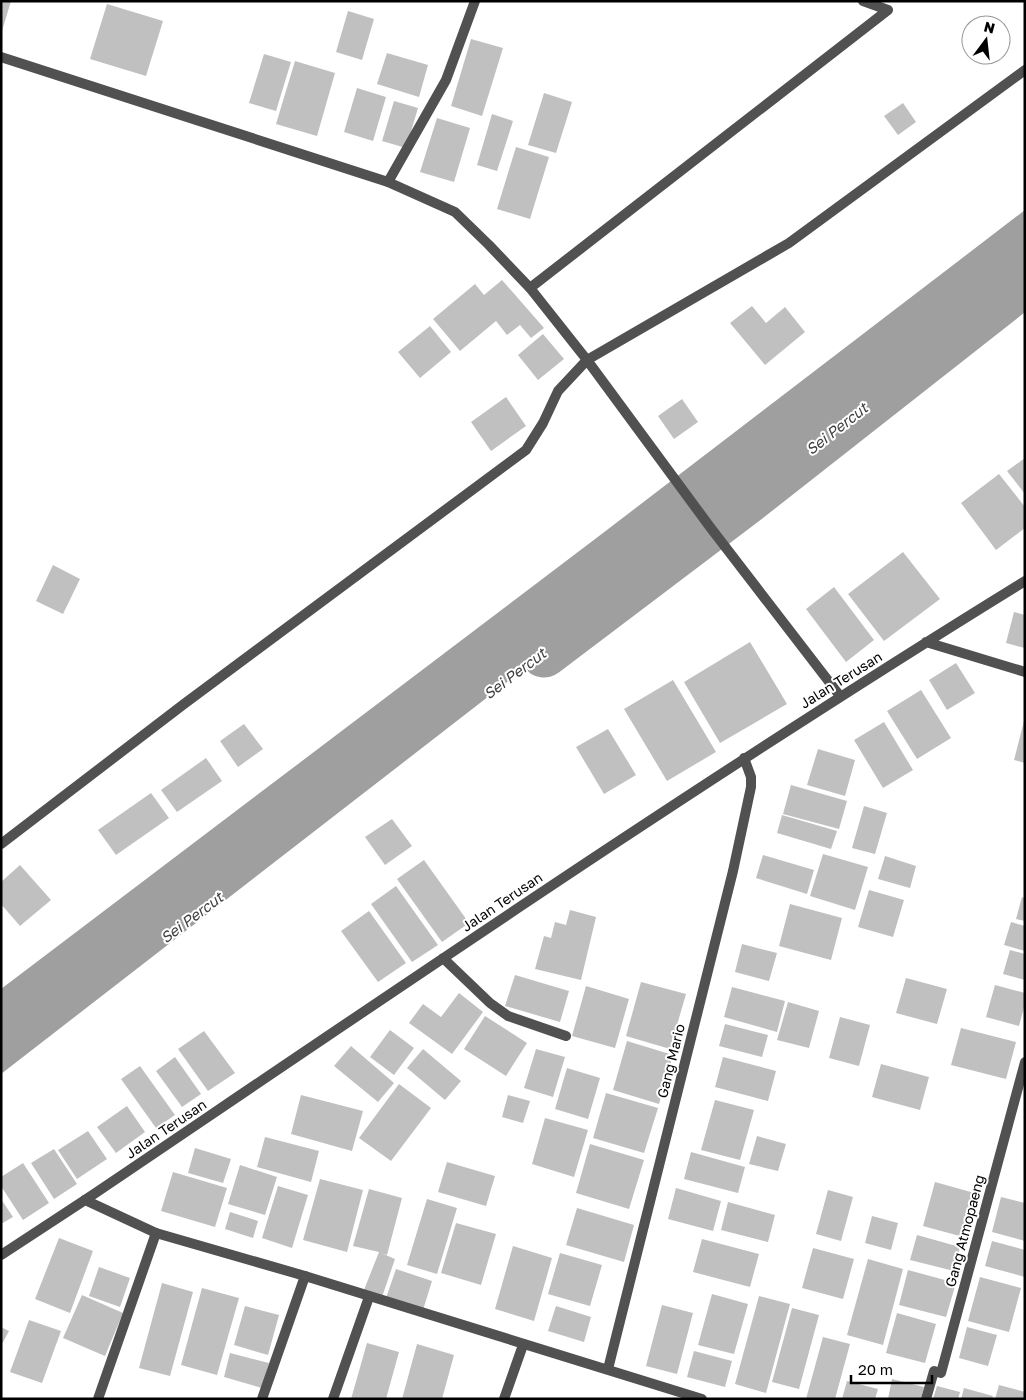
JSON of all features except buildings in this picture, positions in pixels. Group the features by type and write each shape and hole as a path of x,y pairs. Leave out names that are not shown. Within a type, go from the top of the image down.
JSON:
{"street":[{"path":"388,182 446,80 476,1"},
{"path":"530,288 888,10 863,1"},
{"path":"1,57 388,182 454,212 489,244 530,288 588,360 840,696"},
{"path":"1,844 184,704 526,450 543,423 558,391 588,360 789,243 1025,70"},
{"name":"Jalan Terusan","path":"1,1255 744,758 1025,581"},
{"path":"926,642 1025,672"},
{"name":"Gang Mario","path":"608,1369 733,870 751,787 751,777 744,758"},
{"path":"443,958 490,1003 508,1016 566,1036"},
{"name":"Gang Atmopaeng","path":"926,1399 934,1371 941,1373 1025,1062"},
{"path":"85,1200 156,1233 304,1276 702,1399"},
{"path":"98,1399 156,1233"},
{"path":"262,1399 304,1276"},
{"path":"334,1399 369,1297"},
{"path":"504,1399 523,1345"}],"water":[{"name":"Sei Percut","path":"1025,210 1025,281 1,1074 1,989 603,533"}],"waterway":[{"name":"Sei Percut","path":"544,653 745,501 1025,281"}]}
